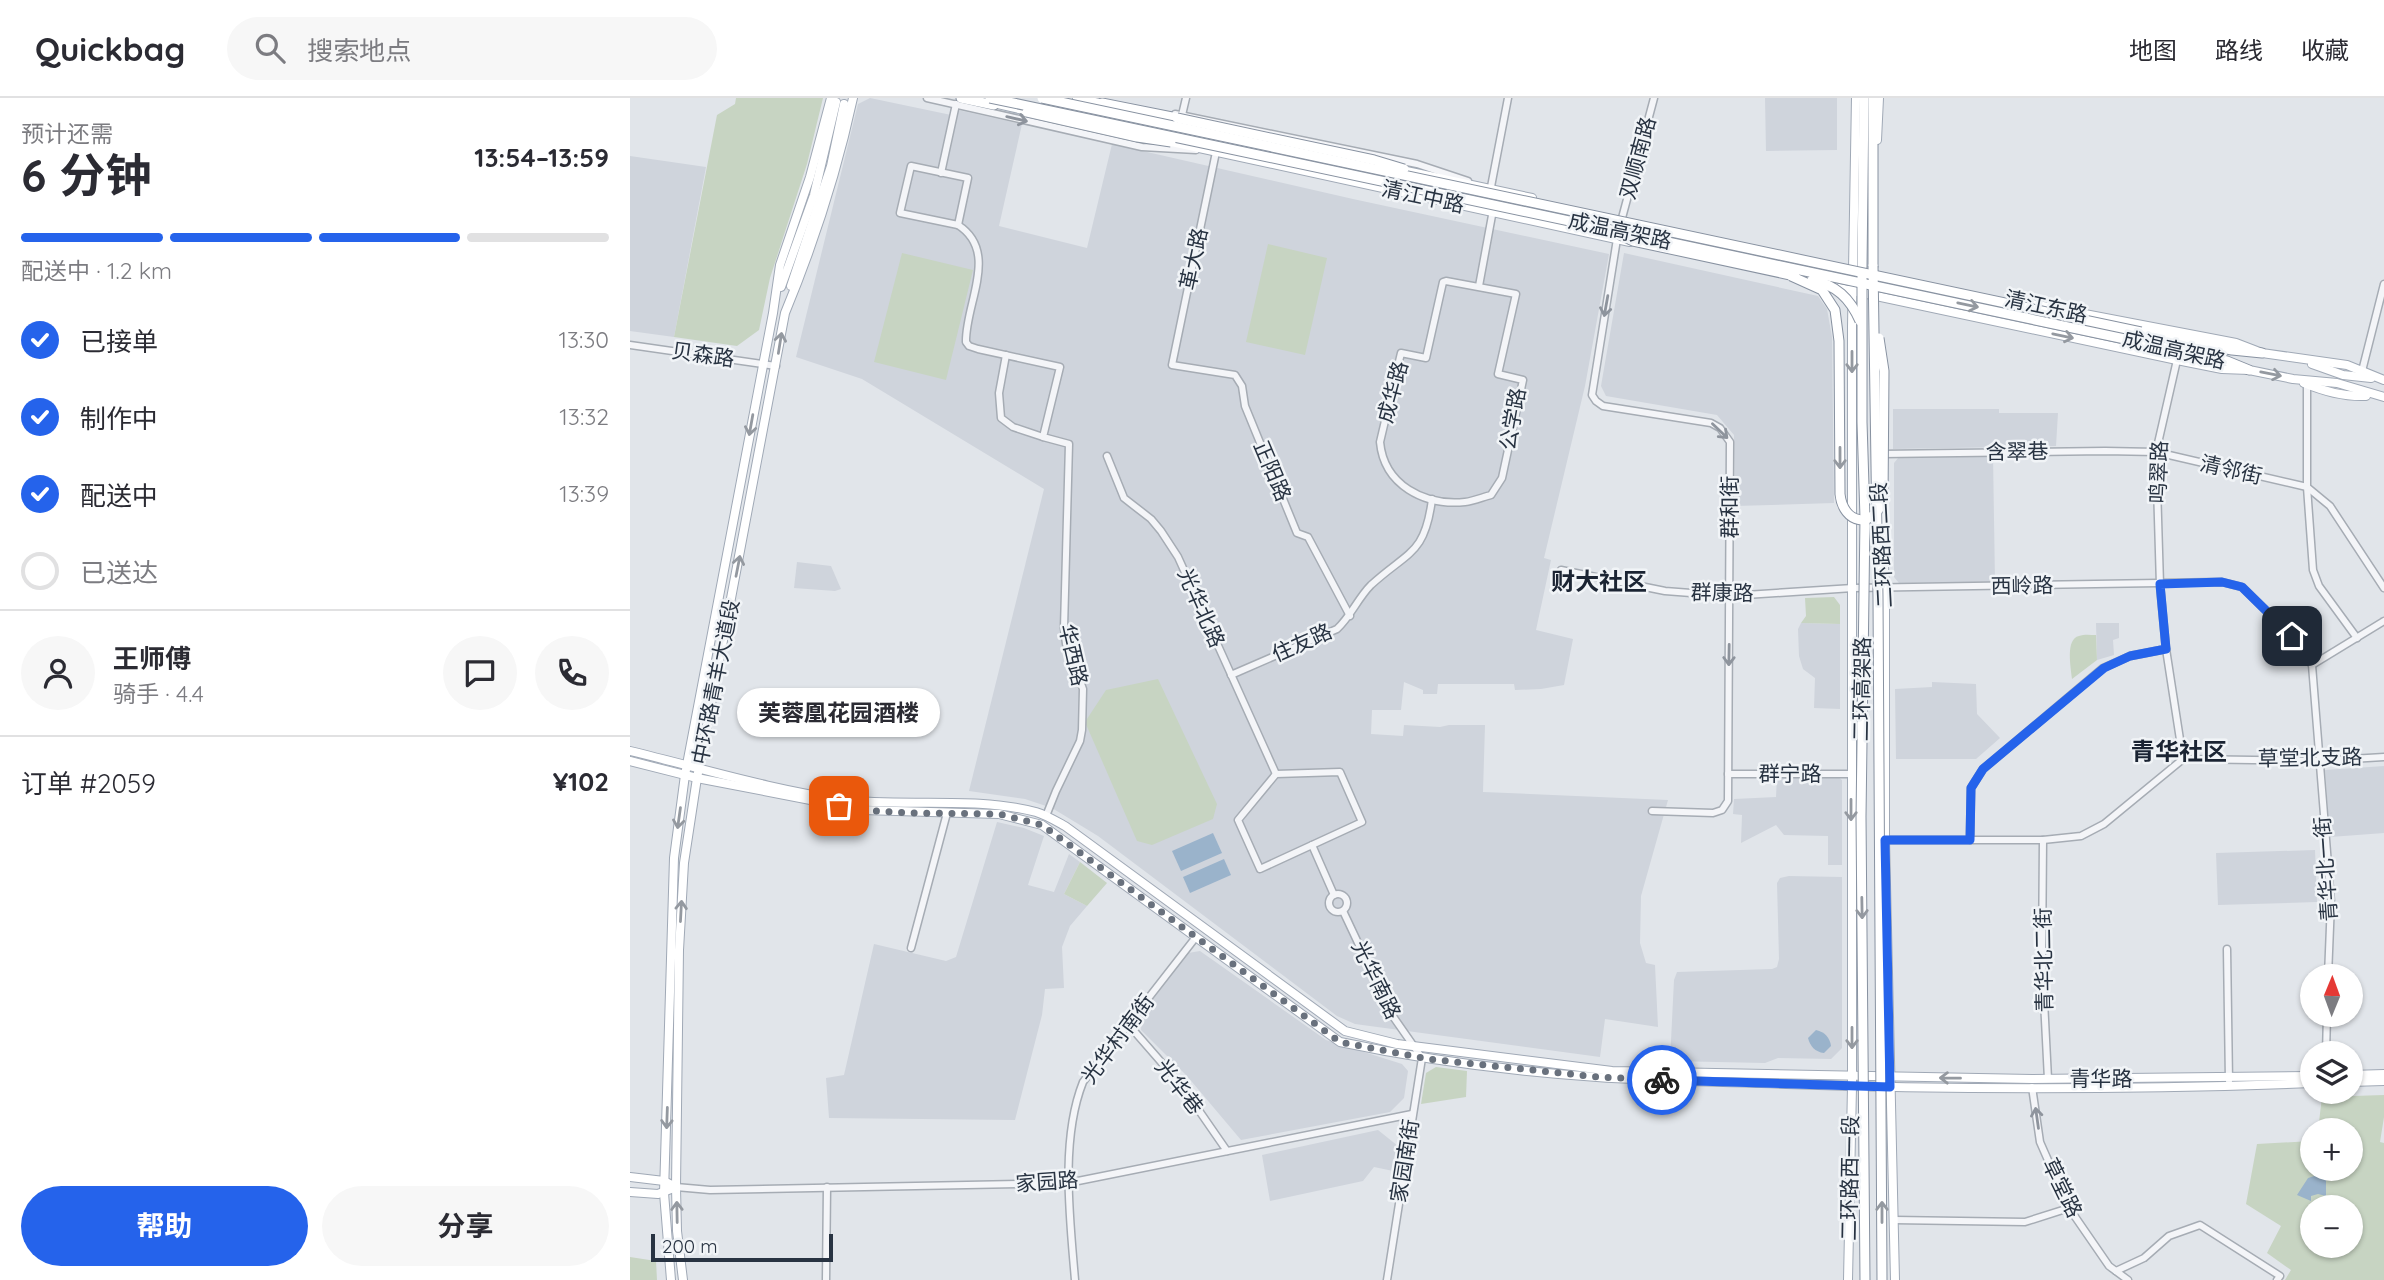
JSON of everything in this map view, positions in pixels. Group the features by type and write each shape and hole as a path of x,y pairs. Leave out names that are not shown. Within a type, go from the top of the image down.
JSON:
{"highway":[{"name":"成温高架路","path":"1042,98 1462,186 2140,337 2227,361 2249,370"},
{"name":"二环高架路","path":"1863,1280 1861,804 1865,518 1862,422 1864,98"},
{"name":"二环高架路","path":"1873,98 1882,1277"},
{"name":"成温高架路","path":"958,101 992,101 1137,137 1216,150 2140,337 2262,353"},
{"path":"1102,103 1180,116 1374,160 1462,186"},
{"path":"1600,227 1633,241 1827,284 1850,301 1862,326"},
{"path":"1791,275 1822,290 1835,310 1839,341 1841,502 1847,513 1858,520 1871,519 1883,500 1884,371 1875,297"}],"main road":[{"name":"中环路青羊大道段","path":"683,1280 677,1231 676,1187 680,923 684,863 697,778 785,313 805,265 829,193 853,98"},
{"name":"清江中路","path":"970,98 1875,297"},
{"name":"清江中路","path":"1077,98 1181,124 1490,188 1877,273"},
{"name":"二环路西二段","path":"1852,1076 1853,269 1856,98"},
{"name":"二环路西二段","path":"1879,98 1875,297 1878,454 1885,588 1885,840 1890,1077"},
{"name":"中环路青羊大道段","path":"671,1280 664,1181 674,858 685,775 780,265 837,101"},
{"path":"785,313 831,166 837,101"},
{"name":"清江东路","path":"1877,273 2236,343 2262,353 2347,365 2384,380"},
{"name":"清江东路","path":"1875,297 2222,369 2249,370 2293,379 2337,383 2384,397"},
{"name":"清江东路","path":"2297,359 2343,375 2384,380"},
{"name":"清江东路","path":"2293,379 2327,391 2355,396 2372,395"},
{"name":"青华路","path":"630,751 786,789 839,799 876,803 1001,806 1046,816 1065,826 1345,1031 1397,1044 1612,1071 2032,1083 2048,1079 2300,1083"},
{"name":"青华路","path":"630,761 697,778 862,810 999,814 1042,825 1340,1042 1422,1058 1598,1077 1852,1087 2229,1082 2300,1077"},
{"path":"2363,1075 2384,1074"},
{"name":"二环路西一段","path":"1848,1280 1852,1076"},
{"name":"二环路西一段","path":"1890,1077 1895,1280"},
{"path":"2363,1082 2384,1081"},
{"path":"630,1177 664,1181 676,1187"},
{"path":"630,1192 664,1194 676,1187"}],"street":[{"path":"927,98 958,101 1142,147 1216,150"},
{"path":"1180,116 1186,98"},
{"path":"1479,286 1493,212 1490,188 1507,98"},
{"name":"双顺南路","path":"1622,218 1654,98"},
{"path":"941,173 958,101"},
{"name":"清江中路","path":"1180,116 1417,164 1490,188"},
{"name":"革大路","path":"1172,365 1216,150"},
{"path":"958,225 968,178 911,166 900,213 958,225 965,230 978,250 979,264 966,342 969,346 1060,367 1043,437 1013,427 1001,418 999,393 1006,355"},
{"name":"群和街","path":"1617,239 1592,395 1603,406 1711,423 1726,434 1730,442 1728,801 1722,810 1713,813 1652,811"},
{"name":"成华路","path":"1433,499 1403,488 1392,477 1382,457 1380,442 1401,353 1426,358 1443,282 1479,286"},
{"path":"2362,371 2384,284"},
{"name":"公学路","path":"1433,499 1466,502 1492,495 1502,478 1523,380 1499,374 1516,295 1479,286"},
{"name":"贝森路","path":"630,345 776,366"},
{"name":"鸣翠路","path":"2177,360 2156,452 2160,584 2166,649 2183,759"},
{"name":"正阳路","path":"1172,365 1235,375 1240,380 1245,406 1297,533 1308,537 1350,616"},
{"path":"2307,385 2307,488 2313,570 2319,586 2357,638"},
{"name":"华西路","path":"1043,437 1069,444 1064,628 1066,644 1083,689 1080,741 1046,816"},
{"name":"含翠巷","path":"1878,454 2156,452"},
{"name":"清邻街","path":"2156,452 2307,488"},
{"name":"光华北路","path":"1107,456 1124,498 1151,519 1178,557 1276,774"},
{"path":"2307,488 2330,506 2384,588"},
{"name":"住友路","path":"1231,674 1337,629 1350,616 1370,586 1417,547 1425,534 1433,499"},
{"name":"群康路","path":"1561,570 1665,591 1730,596 1885,588"},
{"name":"西岭路","path":"1885,588 2222,582 2242,587 2292,636 2312,664"},
{"path":"2312,664 2384,621"},
{"path":"1970,840 1971,788 1983,769 2104,668 2130,656 2166,649"},
{"name":"青华北一街","path":"2312,664 2331,902 2329,964"},
{"name":"草堂北支路","path":"2183,759 2318,761 2384,757"},
{"path":"1885,840 2071,838 2093,831 2104,824 2183,759"},
{"path":"1340,772 1362,822 1312,845 1259,869 1238,820 1276,774 1340,772"},
{"name":"群宁路","path":"1728,774 1852,775"},
{"path":"911,948 947,813"},
{"name":"青华北二街","path":"2043,840 2042,961 2048,1079"},
{"path":"1312,845 1334,895"},
{"path":"1340,894 1347,899 1348,905 1343,912 1334,911 1330,906 1334,895 1340,894"},
{"name":"光华南路","path":"1343,912 1392,1015 1413,1045"},
{"name":"光华村南街","path":"1075,1280 1068,1183 1075,1102 1083,1082 1196,937"},
{"path":"2227,949 2229,1082"},
{"name":"光华巷","path":"1128,1024 1182,1086 1227,1152"},
{"path":"1413,1045 1422,1058"},
{"name":"家园南街","path":"1387,1280 1422,1058"},
{"name":"草堂路","path":"2032,1083 2040,1142 2069,1208 2109,1266 2128,1280"},
{"name":"家园路","path":"676,1187 709,1190 1068,1183 1412,1114"},
{"path":"826,1280 827,1186"},
{"path":"1894,1220 2025,1223 2069,1208"},
{"path":"2116,1271 2144,1258 2169,1236 2200,1224 2280,1276 2277,1280"}],"shaded area":[{"path":"870,98 956,116 958,110 1022,124 999,226 1087,248 1112,144 1609,254 1585,386 1544,558 1551,560 1536,630 1573,639 1564,685 1515,690 1514,684 1438,684 1437,694 1423,694 1423,690 1404,682 1401,710 1372,710 1371,734 1403,736 1404,725 1485,725 1483,792 1668,800 1641,896 1640,943 1646,963 1655,965 1658,1027 1605,1019 1600,1057 1355,1024 1337,1016 1098,836 1052,808 1025,799 969,791 1044,489 862,379 796,357 858,104"},
{"path":"1765,98 1837,98 1837,150 1766,151"},
{"path":"630,156 706,167 674,337 630,331"},
{"path":"1624,253 1818,296 1827,309 1832,337 1834,503 1735,506 1734,435 1717,415 1606,396 1601,386"},
{"path":"1893,409 1999,409 1999,413 2058,413 2056,446 1893,449"},
{"path":"1993,456 1995,582 1899,583 1894,577 1894,463 1899,457"},
{"path":"797,562 831,566 841,589 835,591 794,588"},
{"path":"1801,623 1840,624 1840,709 1814,708 1815,678 1803,669 1799,656 1798,629"},
{"path":"2096,623 2119,623 2119,638 2113,640 2114,655 2097,660"},
{"path":"1932,682 1976,684 1977,714 2000,738 1976,759 1896,759 1895,689 1932,687"},
{"path":"2384,766 2384,833 2330,837 2325,770"},
{"path":"1777,776 1838,777 1842,780 1842,865 1828,865 1828,836 1784,835 1776,825 1741,843 1742,815 1733,814 1734,799 1776,797"},
{"path":"997,822 1044,836 1028,885 1054,892 1069,854 1080,862 1064,894 1087,906 1070,926 1062,947 1064,988 1045,989 1042,1015 1015,1120 829,1118 826,1078 844,1075 874,944 946,961 956,957"},
{"path":"2315,850 2317,902 2218,905 2216,853"},
{"path":"1842,877 1842,1048 1831,1059 1778,1058 1765,1063 1670,1061 1674,980 1677,972 1777,967 1777,883 1780,878"},
{"path":"1200,951 1326,1040 1402,1064 1408,1071 1404,1098 1390,1112 1241,1140 1187,1076 1141,1030 1142,1014 1188,953"},
{"path":"1378,1130 1398,1146 1398,1172 1374,1167 1363,1181 1270,1201 1262,1155"}],"green space":[{"path":"736,98 823,98 807,164 770,278 759,330 737,346 674,337 717,115 735,104"},
{"path":"1268,244 1327,258 1305,355 1246,342"},
{"path":"902,253 973,270 946,380 874,362"},
{"path":"1834,597 1840,605 1840,624 1801,623 1806,616 1805,598"},
{"path":"2081,635 2096,635 2097,660 2072,679 2072,642"},
{"path":"1158,679 1217,804 1213,819 1152,845 1137,841 1085,722 1106,690"},
{"path":"1080,862 1107,883 1087,906 1064,894"},
{"path":"1436,1067 1467,1071 1466,1097 1421,1104 1426,1073"},
{"path":"2384,1095 2380,1142 2384,1143 2384,1280 2285,1280 2291,1270 2267,1253 2281,1226 2246,1204 2257,1144 2300,1142 2300,1181 2363,1181 2363,1118 2319,1118 2321,1104 2363,1104 2363,1096"},
{"path":"630,1257 656,1261 657,1280 630,1280"}],"water":[{"path":"1213,833 1222,853 1181,871 1172,851"},
{"path":"1224,859 1231,875 1190,893 1183,877"},
{"path":"1816,1030 1824,1034 1830,1043 1831,1046 1824,1053 1816,1050 1809,1041 1808,1038"},
{"path":"2306,1181 2326,1181 2326,1195 2297,1195"}],"way so far":[{"path":"839,806 909,813 999,814 1042,825 1340,1042 1428,1059 1598,1077 1662,1080"}],"place":[{"name":"芙蓉凰花园酒楼","path":"839,806"}],"district":[{"name":"财大社区","path":"1599,582"},
{"name":"青华社区","path":"2179,752"}],"route":[{"path":"1662,1080 1890,1087 1885,840 1970,840 1971,788 1983,769 2114,661 2166,649 2160,584 2222,582 2242,587 2292,636"}]}
